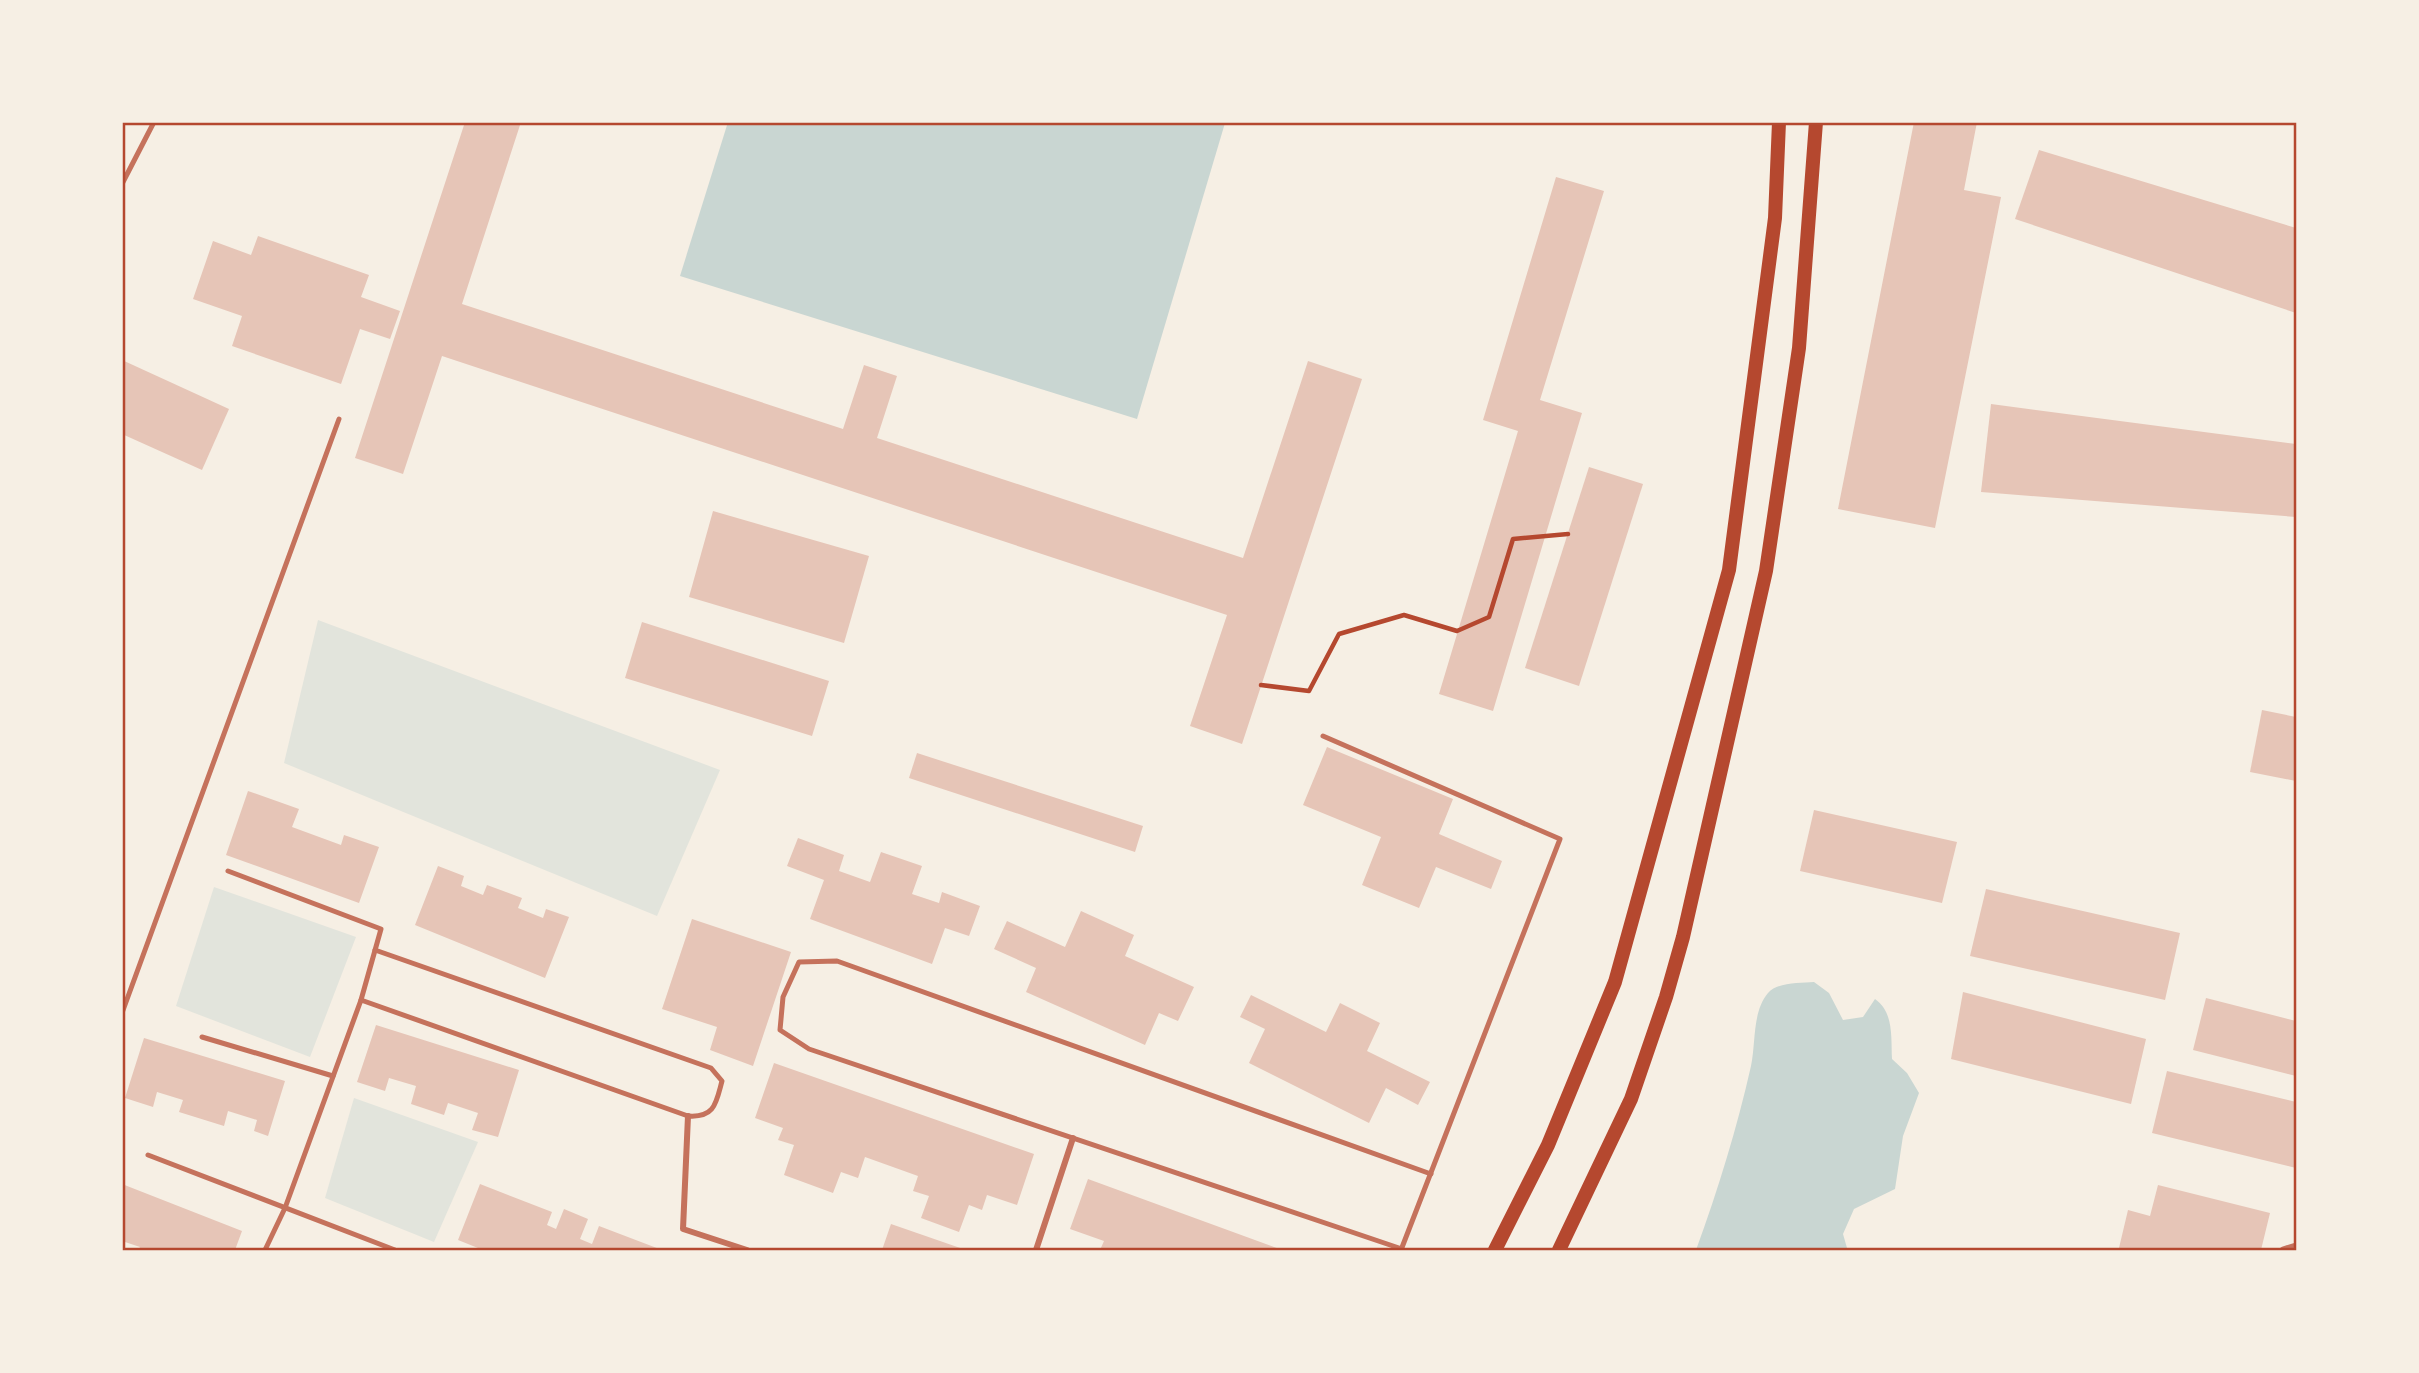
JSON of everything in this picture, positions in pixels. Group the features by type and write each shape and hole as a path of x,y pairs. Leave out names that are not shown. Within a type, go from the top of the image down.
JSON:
{"main road":[{"path":"1495,1251 1548,1145 1615,982 1729,570 1775,218 1779,122"},
{"path":"1559,1251 1631,1100 1666,997 1692,897 1766,571 1799,348 1816,122"}],"street":[{"path":"688,1116 683,1229 747,1251"},
{"path":"1036,1251 1073,1138"},
{"path":"2283,1251 2297,1246"}],"lane":[{"path":"122,184 154,122"},
{"path":"122,1013 339,419"},
{"path":"1323,736 1560,839 1402,1250 809,1049 780,1030 783,997 799,962 837,961 1431,1174"},
{"path":"228,871 381,929 361,1000 285,1208 265,1251"},
{"path":"361,1000 688,1116 701,1117 712,1110 722,1081 711,1068 375,950"},
{"path":"202,1037 333,1076"},
{"path":"148,1154 395,1251"}],"path":[{"path":"1262,685 1308,691 1339,634 1404,615 1457,631 1489,617 1513,539 1568,534"}],"shaded area":[{"path":"728,122 1225,123 1137,419 680,276"},
{"path":"318,620 720,770 657,916 284,763"},
{"path":"214,887 356,937 310,1057 176,1006"},
{"path":"1814,982 1829,993 1843,1020 1863,1017 1875,999 1881,1004 1890,1026 1892,1059 1907,1073 1919,1093 1903,1136 1895,1189 1854,1209 1843,1234 1847,1248 1843,1250 1696,1250 1740,1112 1751,1066 1759,1009 1772,989"},
{"path":"354,1098 478,1142 434,1242 325,1198"}],"building":[{"path":"465,122 521,122 462,304 843,429 864,365 897,376 877,438 1243,558 1308,361 1362,379 1242,744 1190,726 1227,615 442,356 403,474 355,458"},
{"path":"1914,122 1977,122 1964,190 2001,197 1935,528 1838,509"},
{"path":"2039,150 2296,228 2296,313 2015,219"},
{"path":"1556,177 1604,191 1540,400 1582,413 1493,711 1439,694 1518,431 1483,420"},
{"path":"258,236 369,275 361,297 400,311 390,339 360,329 341,384 232,346 242,316 193,299 213,241 251,255"},
{"path":"122,360 229,409 202,470 122,434"},
{"path":"1991,404 2296,444 2296,517 1981,492"},
{"path":"1589,467 1643,484 1579,686 1525,668"},
{"path":"713,511 869,556 844,643 689,597"},
{"path":"642,622 829,681 812,736 625,678"},
{"path":"2262,710 2296,717 2296,781 2250,772"},
{"path":"1327,747 1453,799 1439,834 1502,861 1491,889 1436,867 1419,908 1362,885 1381,837 1303,805"},
{"path":"917,753 1143,826 1135,852 909,778"},
{"path":"248,791 299,809 292,827 341,845 344,835 379,847 359,903 226,855"},
{"path":"1814,810 1957,842 1942,903 1800,871"},
{"path":"798,838 844,855 839,871 870,882 881,852 922,866 912,894 939,903 942,892 980,906 969,936 945,928 932,964 810,919 824,880 787,866"},
{"path":"438,866 464,876 461,886 483,895 487,885 522,898 518,908 543,918 546,909 569,917 545,978 415,925"},
{"path":"1986,889 2180,933 2165,1000 1970,956"},
{"path":"1081,911 1134,935 1125,956 1194,987 1178,1021 1159,1013 1145,1045 1026,992 1036,968 994,949 1007,921 1065,947"},
{"path":"692,919 791,952 753,1066 710,1050 717,1027 662,1009"},
{"path":"1963,992 2146,1039 2131,1104 1951,1059"},
{"path":"1251,995 1326,1032 1340,1003 1380,1023 1367,1051 1430,1082 1418,1105 1386,1088 1369,1123 1249,1063 1265,1029 1240,1017"},
{"path":"2206,998 2296,1021 2296,1076 2193,1050"},
{"path":"376,1025 519,1070 498,1137 472,1130 478,1113 448,1103 444,1115 411,1104 416,1086 389,1078 385,1091 357,1082"},
{"path":"144,1038 285,1081 268,1136 254,1131 257,1120 228,1111 224,1126 179,1112 183,1100 157,1092 153,1107 125,1098"},
{"path":"774,1063 1034,1154 1017,1205 987,1195 982,1210 969,1205 959,1232 921,1218 929,1196 913,1191 918,1176 865,1157 858,1178 841,1172 833,1193 784,1175 794,1145 778,1140 783,1128 755,1118"},
{"path":"2167,1071 2296,1102 2296,1168 2152,1133"},
{"path":"1088,1179 1282,1250 1100,1250 1104,1241 1070,1229"},
{"path":"122,1184 242,1231 235,1250 138,1250 140,1247 122,1241"},
{"path":"480,1184 552,1212 547,1225 556,1229 564,1209 588,1219 580,1239 592,1244 599,1226 662,1250 483,1250 458,1240"},
{"path":"2158,1185 2270,1213 2261,1250 2119,1248 2128,1210 2150,1216"},
{"path":"891,1224 966,1250 882,1250"}]}
